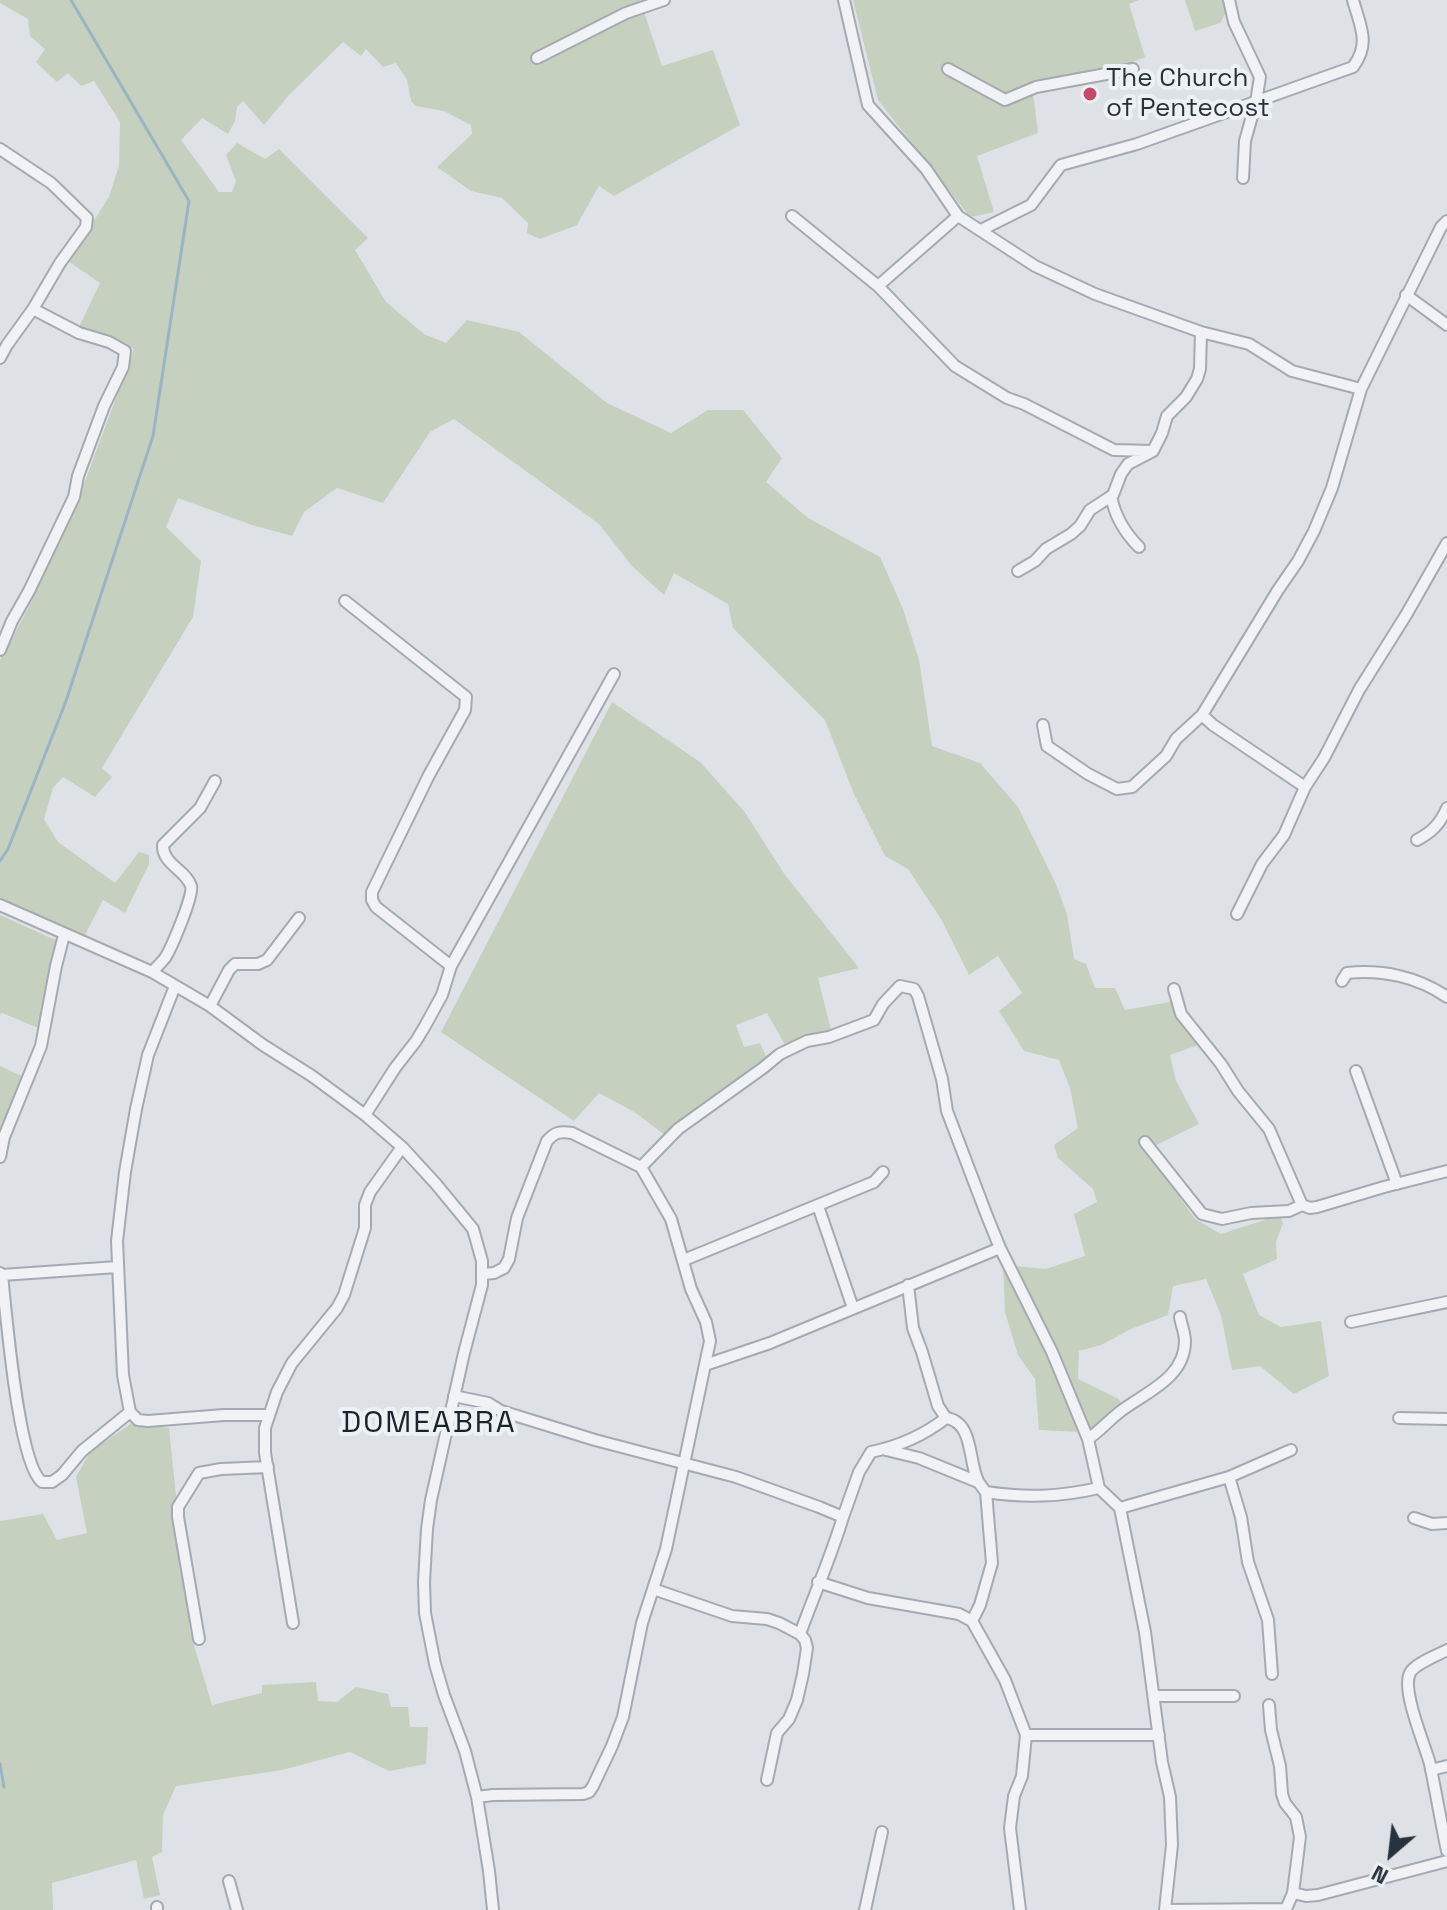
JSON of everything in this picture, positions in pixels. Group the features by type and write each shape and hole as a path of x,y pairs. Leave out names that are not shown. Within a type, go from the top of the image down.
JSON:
{"street":[{"path":"537,58 626,13 664,0"},
{"path":"844,0 868,105 926,169 958,216 1035,266 1095,294 1201,332 1249,344 1292,371 1361,389"},
{"path":"1229,0 1234,22 1260,77 1245,141 1243,178"},
{"path":"981,230 1031,205 1061,165 1137,144 1353,67 1361,54 1364,35 1353,0"},
{"path":"948,69 1005,100 1036,87 1133,69"},
{"path":"0,149 51,183 87,218 86,227 0,358"},
{"path":"792,216 878,286 955,366 1007,398 1114,450 1153,451"},
{"path":"878,286 958,216"},
{"path":"1043,725 1047,746 1117,789 1132,787 1166,756 1176,739 1202,715 1314,531 1332,488 1361,389 1406,295 1447,221"},
{"path":"1406,295 1447,325"},
{"path":"0,650 74,497 78,476 104,406 123,367 125,351 109,342 79,333 33,309"},
{"path":"1018,571 1080,526 1090,510 1111,496 1128,464 1153,451 1167,416 1186,397 1197,379 1201,332"},
{"path":"1111,496 1113,511 1125,532 1139,547"},
{"path":"1237,914 1262,864 1284,835 1305,787 1324,758 1359,690 1447,543"},
{"path":"345,601 466,697 465,710 429,775 372,892 376,907 451,966"},
{"path":"365,1115 425,1026 442,995 451,966 614,674"},
{"path":"1202,715 1305,787"},
{"path":"152,972 166,956 191,893 189,882 162,851 163,845 200,808 215,781"},
{"path":"1417,840 1432,832 1447,808"},
{"path":"0,905 152,972 210,1006 365,1115 402,1147 473,1229 483,1274 438,1464 427,1529 424,1582 425,1613 435,1664 465,1751 477,1797 493,1910"},
{"path":"210,1006 235,964 258,964 267,960 299,918"},
{"path":"0,1157 4,1137 41,1046 64,935"},
{"path":"1342,981 1347,973 1369,970 1394,974 1433,987 1447,997"},
{"path":"175,986 148,1055 125,1172 117,1241 123,1375 130,1412 138,1420 148,1421 268,1415"},
{"path":"641,1167 678,1129 780,1054 807,1041 829,1037 874,1020 900,986 914,989 942,1079 947,1111 1000,1248 1052,1352 1088,1439 1099,1488 1120,1508 1145,1632 1170,1797 1172,1845 1165,1910 1286,1910 1293,1893 1300,1837 1296,1817 1282,1794 1269,1705"},
{"path":"1174,989 1181,1014 1269,1129 1302,1205"},
{"path":"1356,1071 1397,1184"},
{"path":"477,1797 589,1792 623,1717 642,1623 666,1549 710,1341 671,1219 641,1167 580,1136 561,1131 547,1141 517,1218 509,1259 504,1268 483,1274"},
{"path":"1145,1142 1202,1214 1222,1219 1251,1213 1289,1211 1302,1205 1317,1207 1447,1171"},
{"path":"293,1623 264,1440 268,1415 292,1363 344,1295 365,1228 365,1205 370,1192 402,1147"},
{"path":"684,1260 874,1182 883,1172"},
{"path":"818,1206 853,1308"},
{"path":"705,1365 770,1343 1000,1248"},
{"path":"117,1267 1,1274 13,1376 35,1477 42,1482 52,1482 82,1451 130,1412"},
{"path":"908,1285 913,1328 938,1406 946,1418 961,1424 978,1482 986,1492 992,1563 972,1621"},
{"path":"1351,1322 1447,1302"},
{"path":"1088,1439 1120,1411 1177,1370 1185,1340 1180,1317"},
{"path":"454,1396 488,1403 501,1411 546,1425 736,1477 843,1517"},
{"path":"800,1634 859,1472 871,1452 910,1441 946,1418"},
{"path":"1399,1418 1447,1419"},
{"path":"884,1450 919,1458 978,1482"},
{"path":"1120,1508 1229,1477 1291,1450"},
{"path":"199,1639 178,1507 199,1473 268,1467"},
{"path":"1229,1477 1241,1517 1248,1562 1268,1620 1272,1674"},
{"path":"986,1492 1028,1497 1099,1488"},
{"path":"1414,1518 1432,1524 1447,1523"},
{"path":"818,1582 868,1598 959,1614 972,1621 1005,1680 1026,1735 1022,1776 1014,1796 1010,1828 1020,1910"},
{"path":"653,1589 732,1616 767,1619 800,1634 805,1640 807,1648 803,1674 793,1712 777,1733 767,1780"},
{"path":"1447,1650 1416,1666 1410,1673 1409,1681 1447,1851"},
{"path":"1154,1696 1234,1696"},
{"path":"1026,1735 1159,1735"},
{"path":"1431,1770 1447,1766"},
{"path":"865,1910 882,1832"},
{"path":"1293,1893 1318,1895 1447,1861"},
{"path":"229,1881 237,1910"}],"green space":[{"path":"0,0 640,0 662,66 713,50 740,125 614,196 599,186 577,225 540,239 527,233 528,223 502,198 471,191 437,167 472,134 471,125 444,111 416,106 411,101 407,80 396,63 383,67 366,49 361,56 343,42 289,95 264,125 243,101 237,107 235,121 228,134 202,118 181,140 219,192 232,192 236,181 226,155 237,143 265,159 279,149 368,238 355,250 386,302 424,334 446,343 467,320 519,332 607,403 671,433 708,410 743,410 782,458 766,482 808,518 880,557 903,609 919,660 932,746 980,763 1018,807 1055,882 1067,914 1074,959 1086,964 1095,988 1115,988 1125,1010 1170,1002 1201,1044 1170,1055 1176,1081 1199,1124 1146,1150 1195,1219 1221,1234 1280,1215 1283,1223 1276,1242 1277,1259 1243,1274 1259,1315 1281,1327 1321,1321 1329,1376 1294,1394 1260,1366 1232,1370 1221,1315 1206,1279 1173,1286 1168,1315 1101,1345 1079,1351 1078,1379 1119,1399 1122,1406 1103,1423 1080,1432 1039,1430 1035,1379 1018,1355 1005,1312 1003,1265 1046,1269 1085,1256 1074,1214 1097,1202 1093,1189 1058,1158 1054,1145 1078,1128 1070,1088 1059,1060 1024,1051 999,1011 1022,993 998,956 969,975 941,919 908,869 885,856 854,794 825,720 733,628 728,604 674,573 664,595 632,566 599,524 454,419 430,432 383,503 337,488 304,512 292,536 178,498 166,527 201,561 193,617 102,768 112,777 95,797 63,777 53,788 44,819 58,842 115,883 139,852 149,855 149,864 125,913 103,900 85,935 0,899 0,660 31,603 87,476 134,349 114,337 79,327 100,283 68,261 109,197 119,166 120,122 94,81 81,86 68,73 57,82 36,62 45,49 30,36 28,19 0,3"},
{"path":"853,0 1139,0 1129,4 1145,57 1032,85 1038,133 977,156 994,212 970,217 878,100"},
{"path":"1185,0 1225,0 1227,10 1220,23 1195,31"},
{"path":"612,702 700,762 744,811 785,875 859,968 818,978 831,1030 789,1052 767,1013 736,1025 744,1047 760,1043 768,1060 666,1136 636,1113 599,1093 574,1121 441,1032"},
{"path":"0,915 64,944 46,1031 2,1013 0,1015"},
{"path":"0,1066 24,1077 0,1138"},
{"path":"132,1423 169,1428 190,1632 212,1705 262,1693 262,1685 316,1682 318,1701 337,1702 356,1687 388,1694 391,1707 408,1707 410,1727 428,1727 426,1764 389,1771 350,1752 282,1770 176,1786 163,1815 162,1852 152,1857 160,1895 144,1899 136,1860 52,1883 53,1910 0,1910 0,1521 43,1514 57,1540 87,1533 76,1477 90,1452"}],"waterway":[{"path":"0,861 8,849 66,701 153,436 189,201 71,0"},
{"path":"0,1764 4,1787"}],"place":[{"name":"The Church of Pentecost","path":"1090,94"}],"district":[{"name":"DOMEABRA","path":"429,1424"}]}
